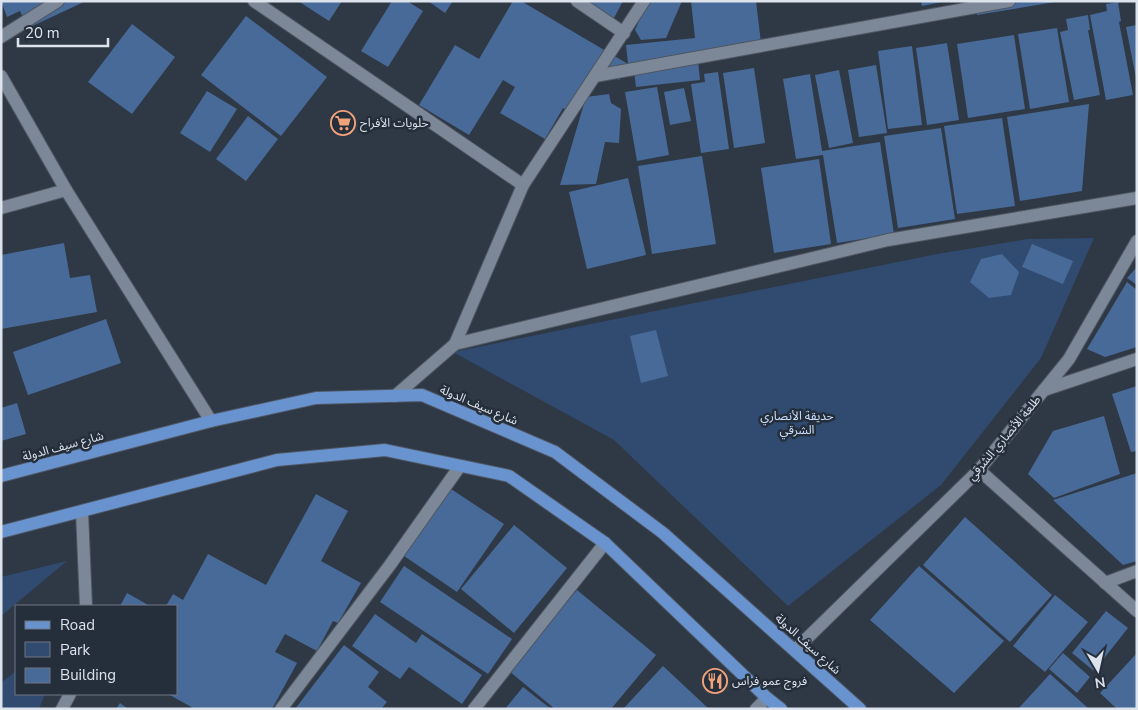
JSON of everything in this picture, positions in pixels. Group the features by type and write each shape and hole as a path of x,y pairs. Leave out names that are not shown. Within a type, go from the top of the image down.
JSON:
{"main road":[{"name":"شارع سيف الدولة","path":"1,476 210,421 316,398 422,395 555,452 663,533 860,709"},
{"path":"1,532 277,460 385,450 509,476 605,544 780,709"}],"street":[{"path":"1,37 58,1"},
{"path":"254,1 523,185"},
{"path":"577,1 624,33"},
{"path":"395,396 455,344 523,185 644,1"},
{"path":"595,76 1010,1"},
{"path":"1,76 66,190 210,421"},
{"path":"1,208 66,190"},
{"path":"455,344 888,240 1137,198"},
{"name":"طلعة الأنصاري الشرقي","path":"794,650 980,470 1070,359 1137,241"},
{"path":"1044,391 1137,359"},
{"path":"281,709 390,565 460,466"},
{"path":"980,470 1137,611"},
{"path":"82,512 86,605"},
{"path":"474,709 605,544"},
{"path":"1105,583 1137,571"},
{"path":"62,709 69,695"},
{"path":"756,709 767,698"}],"green space":[{"name":"حديقة الأنصاري الشرقي","path":"1094,238 1041,358 941,485 788,606 614,440 453,352 937,254 1028,239"},
{"path":"67,561 1,616 1,577"},
{"path":"15,672 15,695 45,695 39,709 1,709 1,683"}],"building":[{"path":"1,1 86,1 28,28 20,11 7,17"},
{"path":"298,1 342,1 329,21"},
{"path":"392,1 407,1 423,11 388,67 361,51"},
{"path":"428,1 453,1 445,13"},
{"path":"513,1 521,1 628,64 619,80 601,70 568,111 563,108 545,139 500,113 515,87 503,80 469,135 419,105 455,45 479,59"},
{"path":"581,1 623,1 614,18"},
{"path":"648,1 682,1 666,38 641,40 635,30"},
{"path":"691,1 756,1 761,43 697,51 700,80 636,87 633,63 628,63 626,45 695,38"},
{"path":"921,1 942,1 942,2 922,6"},
{"path":"974,1 1054,1 1055,2 977,15"},
{"path":"1118,2 1121,21 1119,22 1133,95 1106,100 1090,15 1107,11 1106,4"},
{"path":"1088,15 1090,30 1088,30 1100,95 1074,100 1060,32 1068,30 1066,19"},
{"path":"246,16 327,77 281,136 201,75"},
{"path":"132,24 175,57 132,114 88,82"},
{"path":"1137,25 1137,78 1136,78 1126,27"},
{"path":"1057,28 1069,102 1030,109 1018,34"},
{"path":"1014,35 1025,109 968,118 957,44"},
{"path":"947,43 959,120 927,125 916,48"},
{"path":"912,46 922,125 888,129 878,51"},
{"path":"876,65 887,133 859,137 848,70"},
{"path":"754,68 765,143 734,148 723,73"},
{"path":"839,70 853,143 829,148 815,75"},
{"path":"718,72 729,149 701,153 691,84 705,82 704,74"},
{"path":"810,74 822,151 880,142 894,234 837,243 823,155 796,159 783,79"},
{"path":"657,87 669,155 637,161 625,92"},
{"path":"684,88 691,121 670,125 664,92"},
{"path":"207,91 237,109 210,152 180,133"},
{"path":"609,94 611,103 621,109 619,143 605,142 596,184 560,185 586,97"},
{"path":"1089,104 1082,191 1020,201 1007,117"},
{"path":"248,116 278,139 246,181 216,159"},
{"path":"1002,118 1015,206 957,214 944,126"},
{"path":"941,128 955,219 898,228 884,136"},
{"path":"702,156 716,244 652,254 638,166"},
{"path":"819,159 831,244 774,253 761,168"},
{"path":"628,178 646,255 587,269 569,192"},
{"path":"64,243 70,278 90,275 97,312 1,329 1,255"},
{"path":"1032,244 1073,261 1063,284 1022,267"},
{"path":"1002,254 1019,272 1011,295 989,298 970,282 981,259"},
{"path":"1137,267 1137,285 1127,278"},
{"path":"1127,282 1137,290 1137,347 1105,357 1087,349"},
{"path":"106,319 121,363 28,395 13,352"},
{"path":"656,330 668,376 641,383 630,336"},
{"path":"1137,386 1137,451 1131,452 1112,394"},
{"path":"17,403 26,434 1,441 1,408"},
{"path":"1104,416 1120,474 1054,498 1028,474 1053,431"},
{"path":"1137,473 1137,561 1123,565 1053,500"},
{"path":"451,489 504,524 457,592 404,556"},
{"path":"316,494 348,511 321,561 361,583 338,623 333,621 317,651 285,634 275,652 297,663 272,709 195,709 170,695 178,695 178,605 167,605 173,594 183,600 208,554 266,585"},
{"path":"965,517 1052,595 1010,642 923,565"},
{"path":"514,525 567,568 514,633 461,589"},
{"path":"404,566 512,639 488,674 380,602"},
{"path":"919,566 1004,641 954,693 870,620"},
{"path":"577,590 656,655 611,709 555,709 509,671"},
{"path":"127,593 148,605 121,605"},
{"path":"1055,595 1088,622 1045,672 1013,646"},
{"path":"1106,611 1128,628 1094,671 1072,653"},
{"path":"375,614 416,643 422,634 482,675 462,704 409,667 400,679 352,646"},
{"path":"344,645 379,672 368,687 387,702 381,709 295,709"},
{"path":"1063,653 1090,677 1077,693 1049,669"},
{"path":"1137,653 1137,709 1117,709 1100,693"},
{"path":"663,666 709,709 623,709"},
{"path":"1050,674 1089,709 1018,709"},
{"path":"523,687 551,709 505,709"},
{"path":"120,703 128,709 116,709"}],"place":[{"name":"حلويات الأفراح","path":"343,123"},
{"name":"فروج عمو فراس","path":"715,681"}]}
